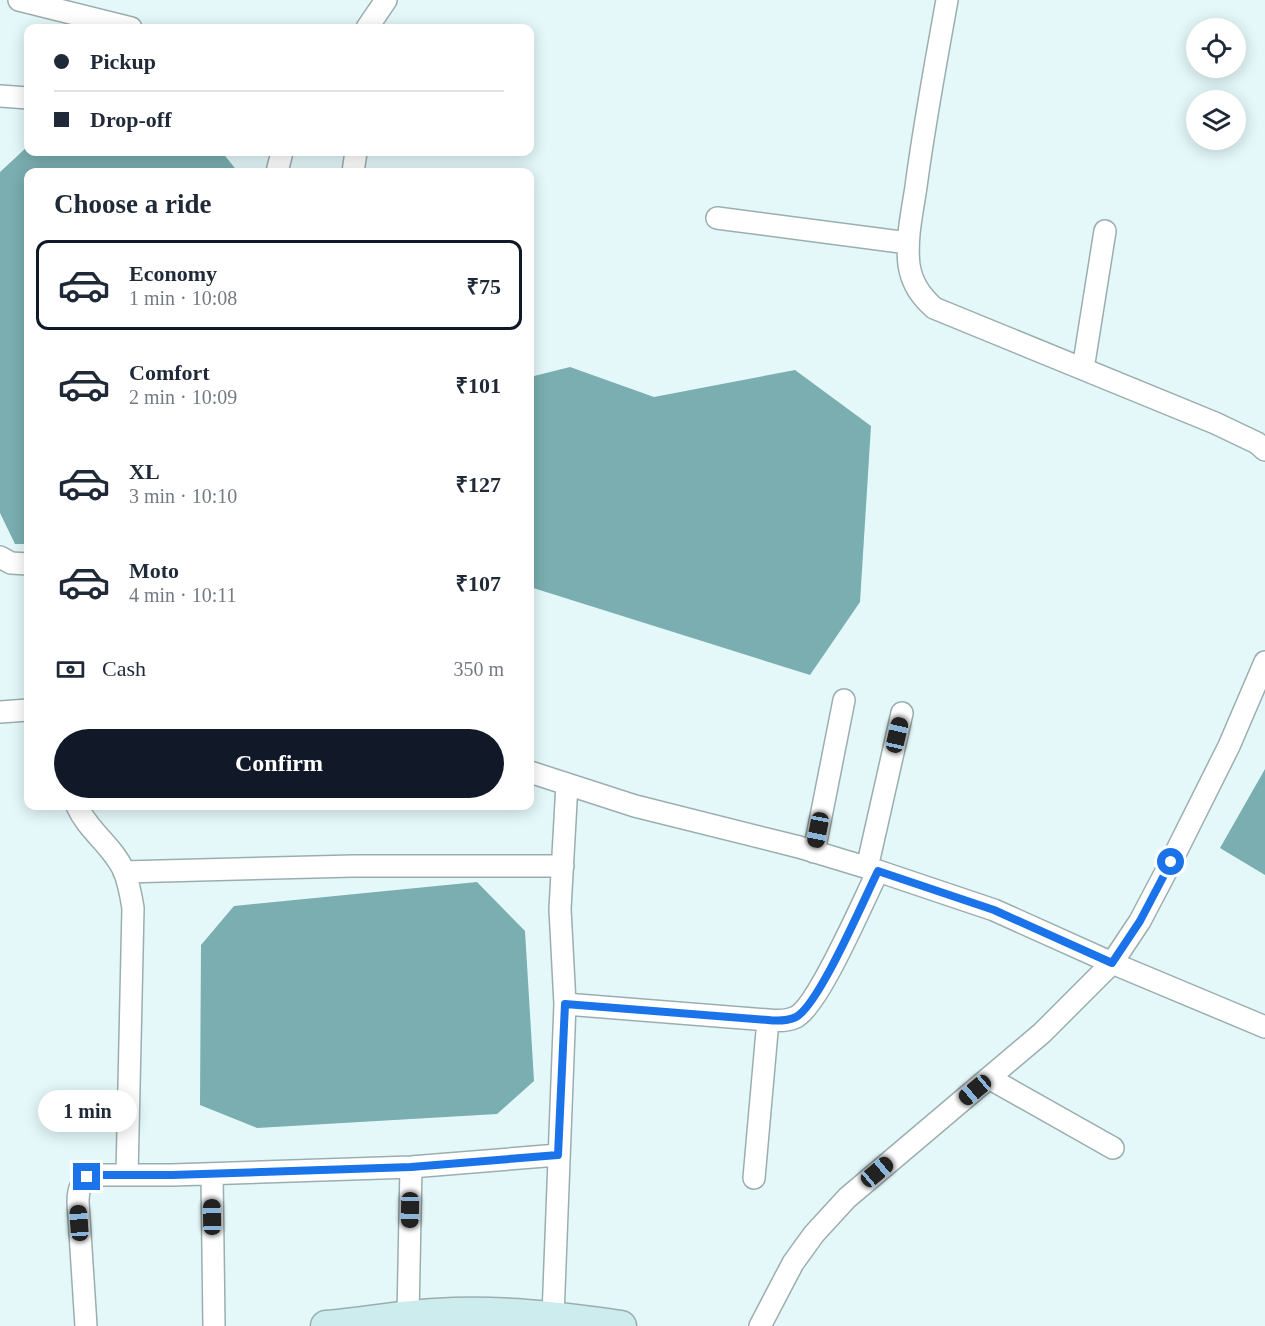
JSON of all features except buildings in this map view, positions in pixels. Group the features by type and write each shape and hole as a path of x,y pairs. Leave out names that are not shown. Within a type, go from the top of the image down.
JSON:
{"street":[{"path":"19,0 90,8 123,24"},
{"path":"370,24 386,0"},
{"path":"947,0 921,150 908,243 909,266 913,281 921,296 934,308 1215,423 1257,442 1265,450"},
{"path":"0,96 24,98"},
{"path":"717,218 908,243"},
{"path":"1083,369 1105,231"},
{"path":"0,556 10,563 24,564"},
{"path":"760,1326 793,1263 821,1226 847,1198 1050,1025 1112,963 1140,921 1166,872 1229,746 1265,662"},
{"path":"814,852 844,700"},
{"path":"0,712 24,710"},
{"path":"565,1004 768,1020 787,1020 797,1016 818,993 872,869 902,713"},
{"path":"534,773 635,806 872,869 994,910 1112,963 1265,1027"},
{"path":"553,1316 565,1004 560,909 567,784"},
{"path":"79,810 82,818 116,858 124,872 132,908 127,1175"},
{"path":"124,872 353,866 563,866"},
{"path":"754,1178 768,1020"},
{"path":"989,1078 1113,1148"},
{"path":"86,1326 78,1190 83,1181 94,1175 212,1174 411,1167 558,1155"},
{"path":"408,1316 411,1167"},
{"path":"212,1174 214,1326"},
{"path":"326,1326 408,1316 464,1313 553,1316 621,1326"}],"water":[{"path":"24,150 24,156 225,156 235,168 24,168 24,544 15,544 0,513 0,172"},
{"path":"570,367 654,397 795,370 871,426 860,602 810,675 534,588 534,376"},
{"path":"1265,769 1265,875 1220,848"},
{"path":"477,882 525,931 534,1081 497,1114 257,1128 200,1105 201,945 234,906"}],"route":[{"path":"87,1177 411,1167 558,1155 565,1004 768,1020 787,1020 797,1016 818,993 878,871 994,910 1112,963 1140,921 1171,862"}]}
